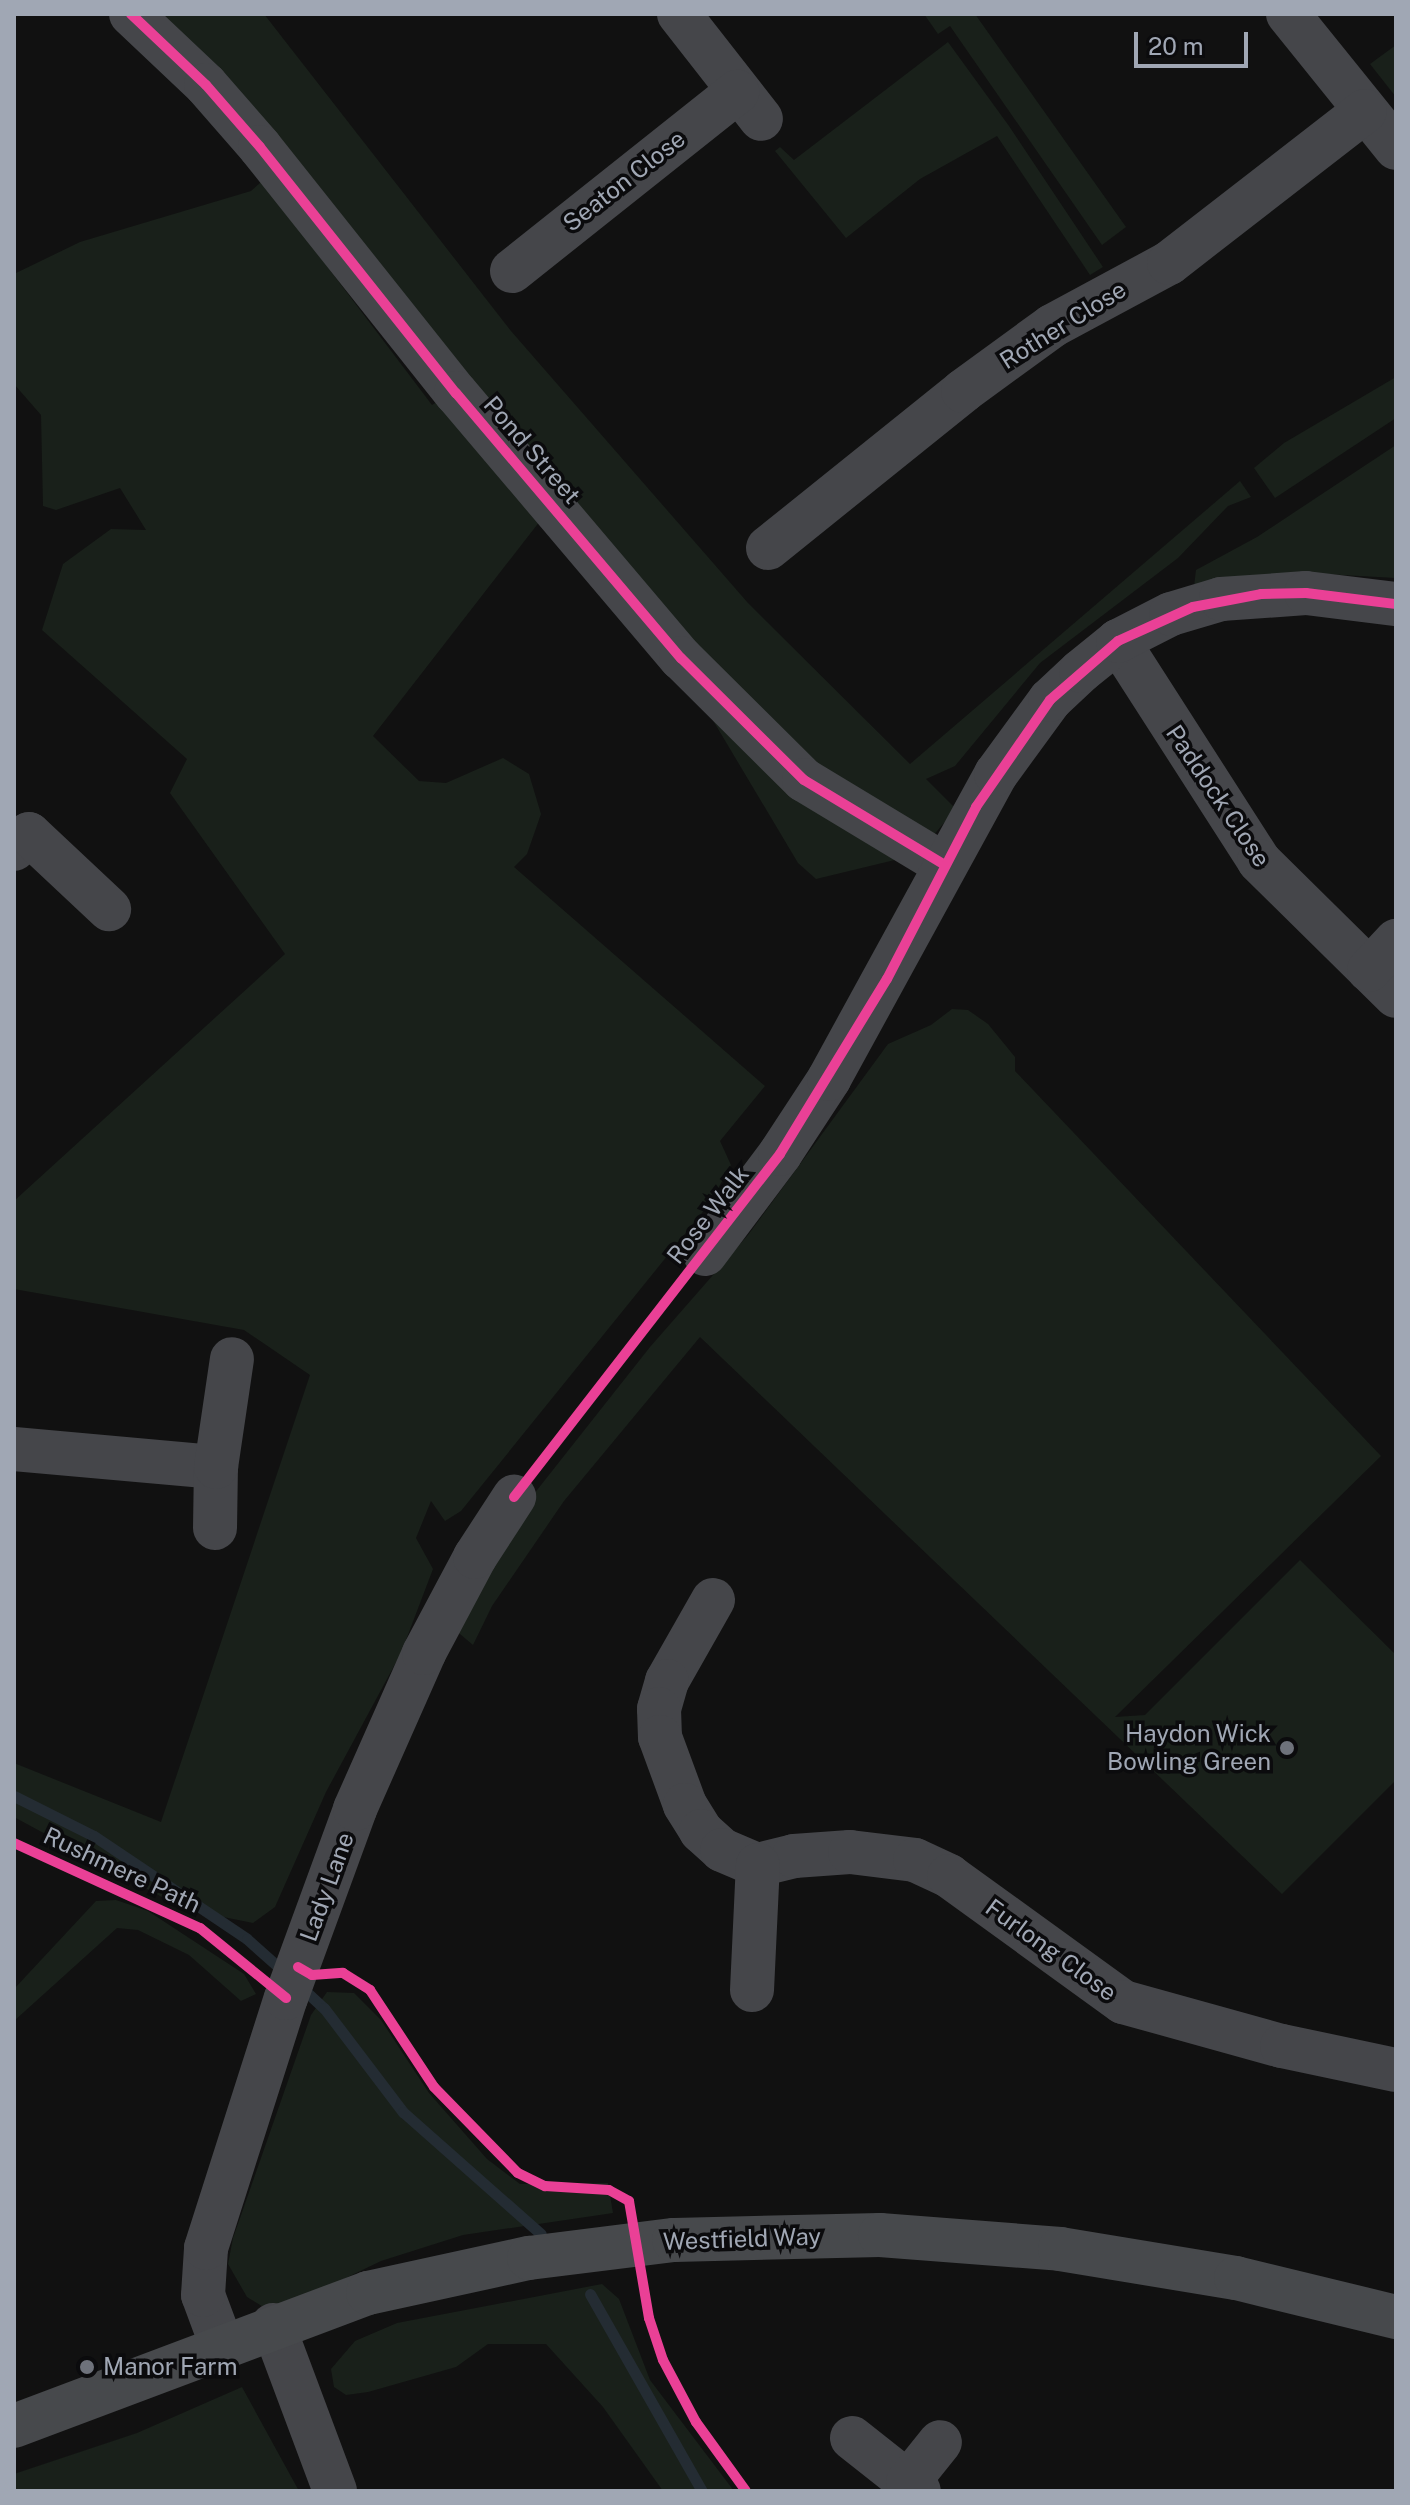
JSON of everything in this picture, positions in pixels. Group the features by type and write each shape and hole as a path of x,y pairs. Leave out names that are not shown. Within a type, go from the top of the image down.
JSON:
{"main road":[{"name":"Westfield Way","path":"14,2426 273,2325 368,2293 602,2248 674,2240 880,2235 1060,2249 1236,2278 1396,2317"}],"street":[{"name":"Pond Street","path":"131,14 206,85 456,393 681,658 804,780 945,865"},
{"name":"Seaton Close","path":"512,271 749,105 679,14"},
{"path":"1288,14 1396,148"},
{"name":"Rother Close","path":"768,548 963,391 1052,326 1169,263 1365,111"},
{"name":"Rose Walk","path":"705,1254 797,1129 907,940 945,865 1024,733 1050,700 1118,641 1171,614 1261,594 1306,593 1396,604"},
{"name":"Paddock Close","path":"1118,641 1233,828 1279,884 1387,969"},
{"path":"14,849 29,834 109,909"},
{"path":"215,1528 216,1467 223,1450 232,1359"},
{"path":"14,1449 216,1467"},
{"name":"Lady Lane","path":"222,2346 203,2295 206,2248 292,1983 355,1809 424,1653 475,1557 514,1497"},
{"path":"713,1600 667,1681 659,1709 660,1737 669,1772 701,1831 738,1860 758,1865 752,1990"},
{"name":"Furlong Close","path":"758,1865 794,1856 850,1852 915,1860 949,1876 1123,2002 1282,2046 1396,2070"},
{"path":"273,2325 335,2491"},
{"path":"852,2438 914,2487 940,2442"}],"shaded area":[{"path":"113,14 264,14 511,331 748,603 910,764 1240,481 1251,497 1228,506 1178,558 1040,663 955,766 926,779 956,809 931,838 903,858 816,879 798,863 705,707 540,521 373,736 419,781 446,783 503,758 529,774 541,814 527,854 514,867 765,1086 720,1141 731,1165 710,1203 461,1511 445,1521 431,1501 416,1538 433,1569 401,1653 326,1792 275,1907 253,1923 184,1909 14,1817 14,1763 161,1822 310,1375 244,1330 14,1289 14,1201 285,954 170,793 187,759 42,630 63,564 111,529 146,530 120,488 56,510 43,506 41,415 14,384 14,274 80,242 251,191 269,175","holes":["314,249 447,396 432,405"]},
{"path":"924,14 975,14 1126,227 1102,245 950,26 938,34"},
{"path":"948,42 1009,126 1103,267 1090,275 997,136 920,179 846,238 775,151 780,147 794,160"},
{"path":"1396,45 1396,97 1370,64"},
{"path":"1396,377 1396,418 1275,498 1254,468 1284,443"},
{"path":"1396,445 1396,578 1306,573 1194,587 1196,570 1257,537"},
{"path":"952,1009 968,1010 988,1024 1015,1057 1015,1071 1381,1456 1115,1717 1145,1715 1300,1560 1396,1655 1396,1780 1282,1894 700,1337 564,1501 492,1606 473,1645 454,1629 526,1504 650,1347 748,1235 888,1044 931,1025"},
{"path":"116,1900 148,1911 244,1974 256,1994 241,2001 189,1955 138,1930 117,1928 14,2021 14,1989 96,1901"},
{"path":"327,1992 354,1993 381,2020 429,2093 487,2159 520,2184 608,2183 613,2213 463,2235 381,2261 294,2303 265,2308 247,2297 228,2264 233,2238 311,2015"},
{"path":"602,2284 619,2299 650,2380 734,2491 663,2491 603,2407 546,2344 488,2344 456,2367 368,2392 346,2395 334,2387 331,2369 355,2341 397,2323"},
{"path":"242,2387 299,2491 14,2491 14,2474 137,2433"}],"waterway":[{"path":"14,1796 94,1836 247,1939 284,1972"},
{"path":"300,1986 324,2008 403,2112 541,2234"},
{"path":"590,2294 702,2491"}],"cycle path":[{"path":"131,14 206,85 260,147 456,393 681,658 804,780 945,865"},
{"path":"514,1497 780,1154 887,979 976,807 1050,700 1118,641 1193,607 1261,594 1306,593 1396,604"},
{"name":"Rushmere Path","path":"14,1843 200,1928 286,1998"},
{"path":"298,1967 312,1975 343,1973 370,1990 434,2087 518,2173 545,2186 609,2190 629,2201 649,2318 663,2360 696,2422 746,2491"}],"place":[{"name":"Haydon Wick Bowling Green","path":"1287,1748"},
{"name":"Manor Farm","path":"87,2367"}]}
